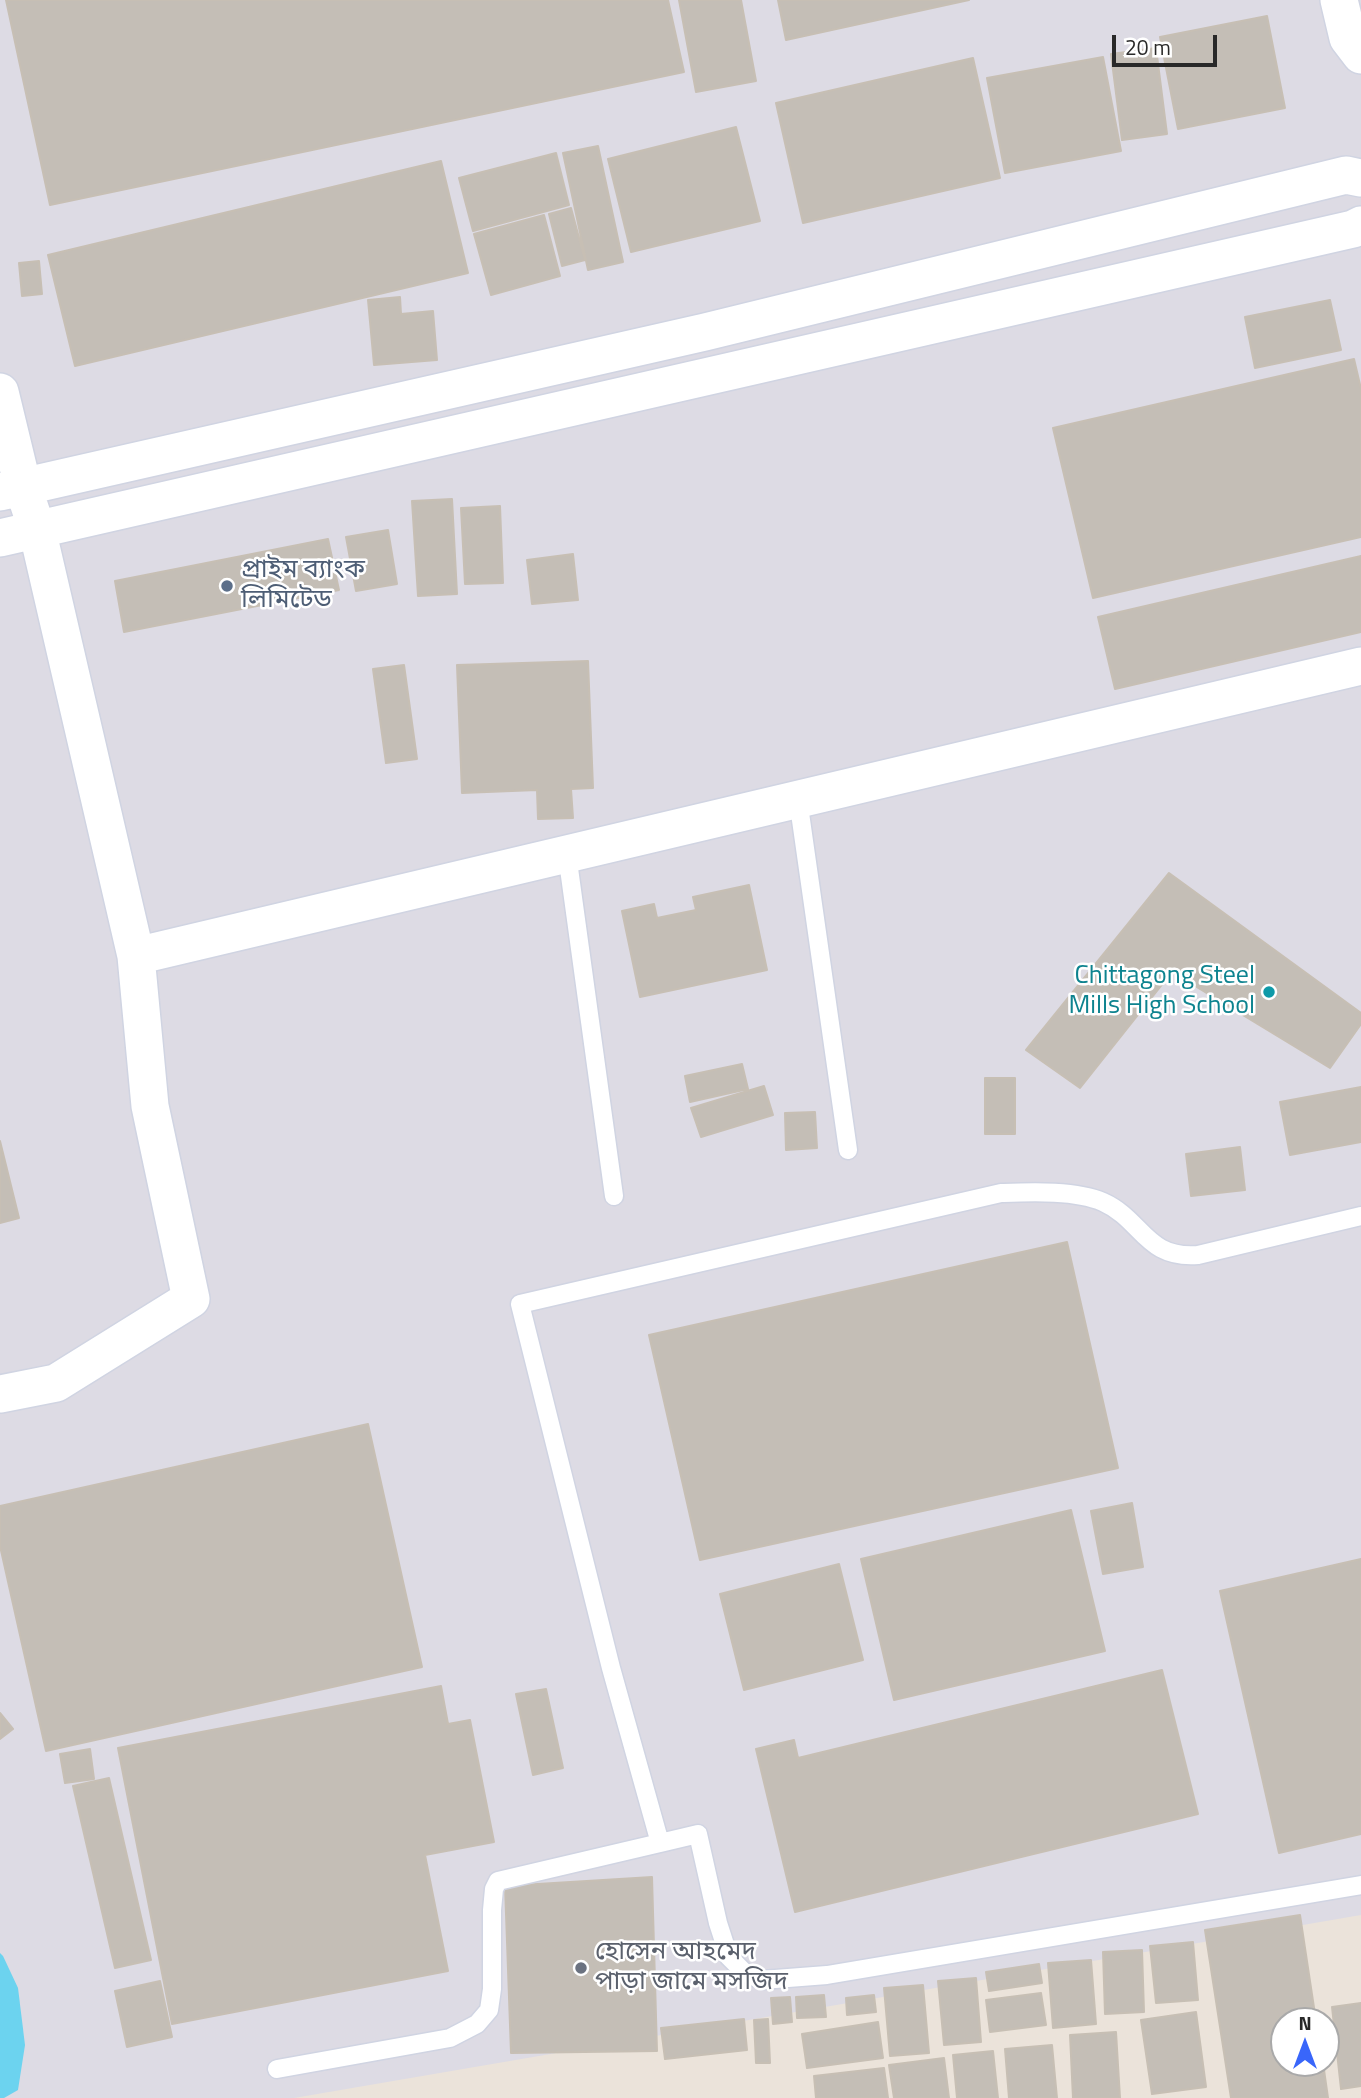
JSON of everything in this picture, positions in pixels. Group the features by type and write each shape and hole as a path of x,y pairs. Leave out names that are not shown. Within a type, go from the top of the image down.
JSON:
{"street":[{"path":"1339,0 1348,38 1361,55"},
{"path":"12,490 705,332 1346,176 1361,178"},
{"path":"0,538 1353,229 1361,225"},
{"path":"0,392 12,490 37,529 136,956 149,1106 191,1299 56,1383 0,1394"},
{"path":"136,956 1361,666"}],"lane":[{"path":"798,799 848,1150"},
{"path":"567,854 614,1196"},
{"path":"660,1843 611,1668 520,1304 1001,1193 1037,1191 1083,1196 1101,1201 1121,1212 1144,1237 1165,1251 1182,1256 1198,1255 1361,1216"},
{"path":"277,2069 450,2038 477,2024 489,2010 492,1989 492,1910 494,1889 498,1881 698,1834 718,1923 729,1957 745,1973 762,1980 827,1975 1361,1885"}],"shaded area":[{"path":"0,0 1361,0 1361,1915 294,2098 0,2098"}],"water":[{"path":"0,1953 18,1988 25,2045 18,2090 4,2098 0,2098"}],"building":[{"path":"6,0 668,0 684,72 50,205"},
{"path":"679,0 741,0 756,81 696,92"},
{"path":"778,0 969,0 786,40"},
{"path":"1267,16 1285,108 1178,129 1160,37"},
{"path":"1156,48 1167,134 1122,140 1111,54"},
{"path":"1103,57 1121,151 1005,173 987,78"},
{"path":"973,58 1000,178 803,223 776,103"},
{"path":"736,127 760,221 631,252 608,159"},
{"path":"598,146 623,262 588,270 563,153"},
{"path":"556,153 569,205 473,231 459,178"},
{"path":"441,161 468,273 75,366 48,255"},
{"path":"571,208 585,260 562,266 549,214"},
{"path":"544,215 560,276 491,295 474,234"},
{"path":"39,261 42,294 22,296 19,263"},
{"path":"400,297 401,314 433,311 437,360 374,365 368,300"},
{"path":"1330,300 1341,350 1255,368 1245,317"},
{"path":"1354,359 1361,389 1361,537 1093,598 1053,428"},
{"path":"452,499 457,594 418,596 412,501"},
{"path":"500,506 503,583 465,584 461,508"},
{"path":"388,530 397,584 356,591 346,537"},
{"name":"প্রাইম ব্যাংক লিমিটেড","path":"328,539 339,590 124,632 115,581"},
{"path":"573,554 578,600 532,604 527,560"},
{"path":"1361,556 1361,632 1115,689 1098,617"},
{"path":"588,661 593,788 571,789 573,818 538,819 537,790 462,793 457,665"},
{"path":"404,665 417,759 386,763 373,669"},
{"name":"Chittagong Steel Mills High School","path":"1169,873 1361,1013 1361,1024 1330,1068 1172,972 1080,1088 1026,1050"},
{"path":"749,885 767,970 640,997 622,911 654,904 657,918 696,910 693,897"},
{"path":"742,1064 748,1089 690,1102 685,1076"},
{"path":"985,1078 1015,1078 1015,1134 985,1134"},
{"path":"764,1086 773,1115 701,1137 691,1108"},
{"path":"1361,1087 1361,1142 1290,1155 1280,1102"},
{"path":"815,1112 817,1148 786,1150 785,1113"},
{"path":"0,1141 19,1218 0,1223"},
{"path":"1240,1147 1245,1190 1191,1196 1186,1154"},
{"path":"1067,1242 1118,1468 700,1560 649,1335"},
{"path":"368,1424 422,1667 46,1751 0,1546 0,1506"},
{"path":"1132,1503 1143,1567 1103,1574 1091,1511"},
{"path":"1071,1510 1105,1651 894,1700 861,1559"},
{"path":"1361,1559 1361,1834 1279,1853 1220,1591"},
{"path":"839,1564 863,1660 744,1690 720,1594"},
{"path":"1162,1670 1198,1814 795,1912 756,1749 794,1740 798,1758"},
{"path":"441,1686 448,1724 470,1720 494,1842 425,1855 448,1971 172,2024 118,1748"},
{"path":"546,1689 563,1768 533,1775 516,1694"},
{"path":"0,1713 13,1729 0,1739"},
{"path":"90,1749 94,1779 65,1783 60,1754"},
{"path":"109,1778 151,1960 115,1968 73,1786"},
{"name":"হোসেন আহমেদ পাড়া জামে মসজিদ","path":"652,1877 657,2051 511,2053 505,1886"},
{"path":"1300,1915 1314,2007 1270,2007 1270,2077 1325,2077 1328,2098 1231,2098 1205,1930"},
{"path":"1193,1942 1198,2000 1156,2003 1150,1946"},
{"path":"1142,1950 1144,2012 1105,2014 1103,1952"},
{"path":"1091,1960 1096,2024 1053,2028 1048,1963"},
{"path":"1039,1964 1042,1983 989,1991 986,1972"},
{"path":"976,1978 981,2042 944,2045 938,1981"},
{"path":"160,1981 172,2037 127,2047 115,1991"},
{"path":"923,1985 929,2053 890,2056 884,1988"},
{"path":"1041,1993 1046,2025 990,2032 986,2000"},
{"path":"824,1995 826,2017 797,2018 796,1997"},
{"path":"874,1995 876,2012 847,2015 846,1998"},
{"path":"790,1997 792,2022 773,2024 771,1998"},
{"path":"1361,2003 1361,2086 1341,2089 1340,2007 1332,2007"},
{"path":"1196,2012 1206,2087 1152,2094 1141,2020"},
{"path":"744,2019 747,2050 665,2059 661,2028"},
{"path":"768,2019 770,2063 756,2063 754,2020"},
{"path":"878,2022 883,2058 807,2068 802,2034"},
{"path":"1116,2032 1120,2098 1073,2098 1070,2035"},
{"path":"1052,2045 1057,2098 1009,2098 1005,2049"},
{"path":"993,2051 998,2098 957,2098 953,2055"},
{"path":"944,2058 949,2098 894,2098 889,2065"},
{"path":"884,2068 888,2098 816,2098 814,2076"}],"place":[{"name":"প্রাইম ব্যাংক লিমিটেড","path":"227,586"},
{"name":"Chittagong Steel Mills High School","path":"1269,992"},
{"name":"হোসেন আহমেদ পাড়া জামে মসজিদ","path":"581,1968"}]}
